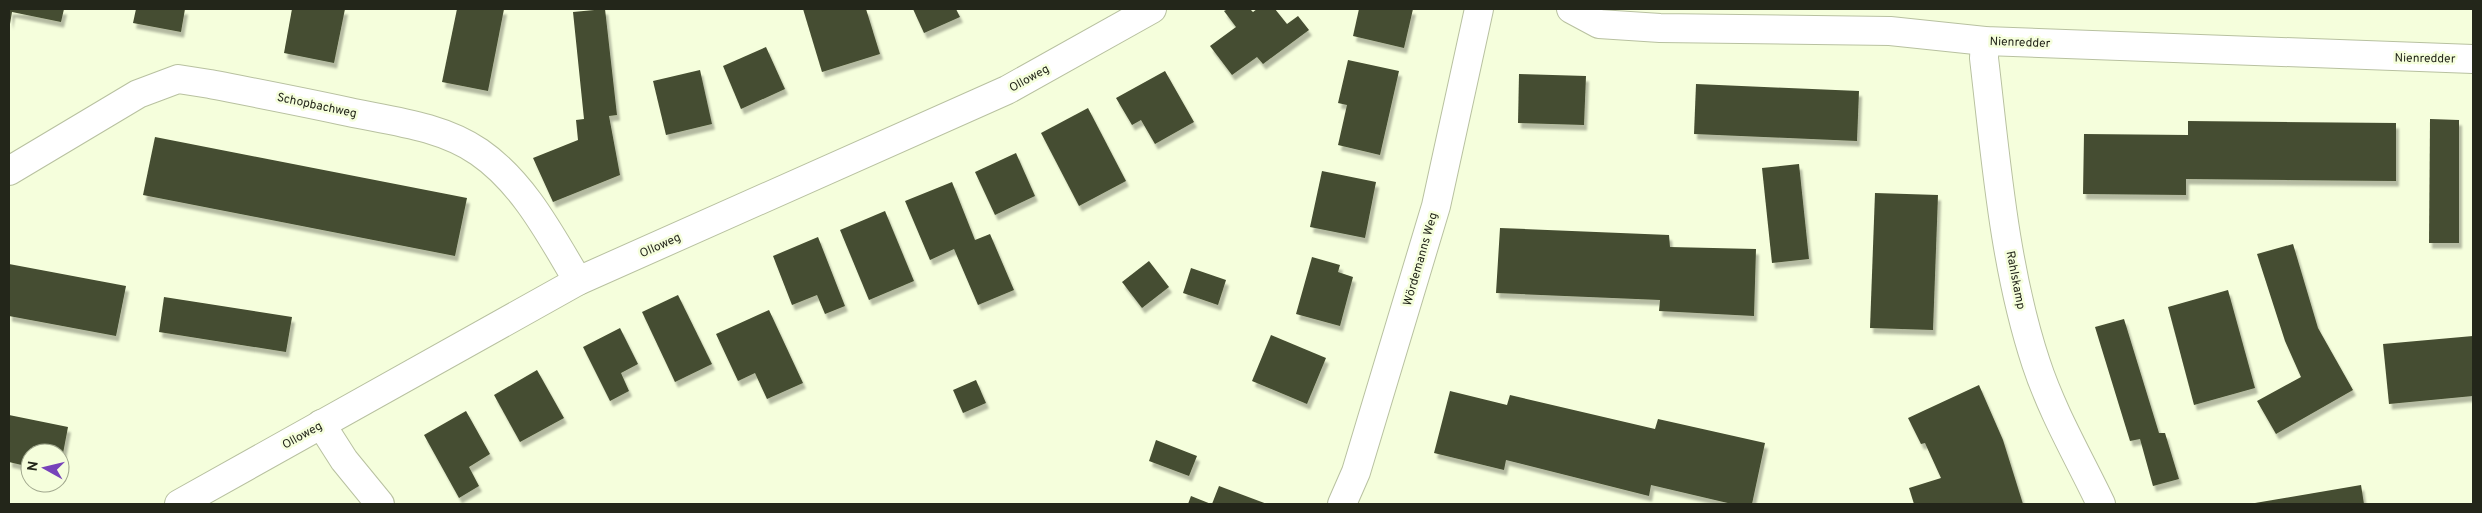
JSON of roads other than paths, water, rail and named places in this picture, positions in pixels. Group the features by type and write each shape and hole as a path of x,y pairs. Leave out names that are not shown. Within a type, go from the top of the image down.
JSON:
{"street":[{"name":"Olloweg","path":"179,504 578,281 1007,90 1152,9"},
{"name":"Wördemanns Weg","path":"1342,504 1356,472 1436,206 1479,9"},
{"name":"Nienredder","path":"1571,9 1600,24 1660,28 1890,31 1985,41 2473,59"},
{"name":"Rahlskamp","path":"1985,41 1984,58 1999,182 2016,289 2036,364 2101,504"},
{"name":"Schopbachweg","path":"9,171 138,94 178,80 210,84 412,125 448,136 479,152 509,178 535,210 578,281"},
{"path":"321,424 344,460 380,504"}]}
